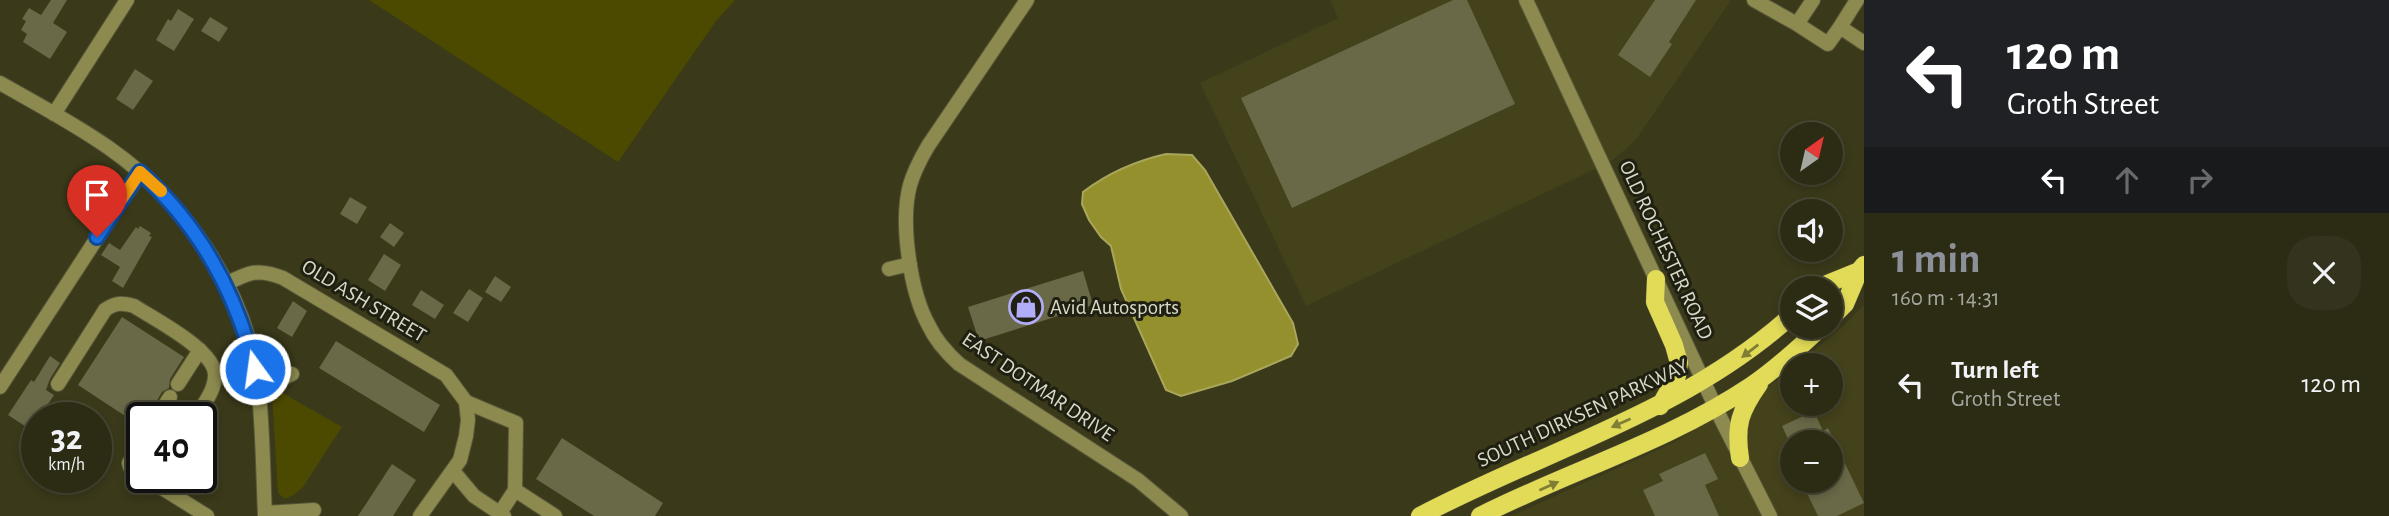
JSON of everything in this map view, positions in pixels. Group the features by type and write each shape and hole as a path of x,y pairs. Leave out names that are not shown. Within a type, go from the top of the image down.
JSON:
{"main road":[{"path":"1843,276 1861,268"},
{"path":"1843,306 1861,268"},
{"path":"1656,279 1655,302 1679,363 1677,376 1659,406"},
{"name":"SOUTH DIRKSEN PARKWAY","path":"1420,516 1495,479 1659,406 1704,382 1744,355 1780,325"},
{"path":"1480,516 1679,427 1764,376 1808,339"},
{"path":"1740,458 1736,435 1742,412 1764,376"}],"street":[{"path":"54,114 127,0"},
{"name":"EAST DOTMAR DRIVE","path":"1027,0 916,167 910,184 905,218 911,264 926,320 938,341 959,364 1138,480 1181,516"},
{"name":"OLD ROCHESTER ROAD","path":"1527,0 1704,382 1770,516"},
{"path":"1754,0 1828,44 1857,0"},
{"path":"1797,24 1813,0"},
{"path":"1840,27 1864,43"},
{"path":"0,83 108,147 173,202 190,224 226,284 246,330 258,383 265,514 314,510"},
{"path":"0,387 140,172"},
{"path":"889,269 911,264"},
{"name":"OLD ASH STREET","path":"226,284 251,272 267,271 283,278 446,375 467,402"},
{"path":"58,384 105,310 114,303 134,306 200,349 214,365 215,374 213,389 205,402"},
{"path":"178,384 200,349"},
{"path":"258,383 277,381 292,374"},
{"path":"167,402 170,397"},
{"path":"420,516 460,460 468,420 467,402 516,424 515,490 502,515 474,496 453,471"},
{"path":"515,490 555,516"},
{"path":"172,493 207,516"}],"shaded area":[{"path":"369,0 735,0 716,21 618,162"},
{"path":"1330,0 1731,0 1635,141 1610,162 1306,306 1200,83 1338,18"},
{"path":"1166,154 1192,155 1205,170 1293,323 1298,344 1291,356 1232,381 1181,396 1166,390 1121,289 1111,246 1089,220 1082,204 1083,192 1112,173"},
{"path":"1864,305 1864,516 1511,516 1675,442 1780,378 1780,416 1843,416 1843,353 1811,353 1828,339 1843,339 1843,326"},
{"path":"281,392 342,427 303,487 285,499 278,493 272,393"}],"building":[{"path":"51,0 67,0 53,23 67,32 50,59 23,42 27,34 21,30 26,21 22,19 29,8 41,15"},
{"path":"1453,0 1467,0 1515,104 1292,208 1241,98"},
{"path":"1655,0 1696,0 1650,77 1618,55"},
{"path":"178,9 194,19 174,51 156,40 168,19 171,21"},
{"path":"210,17 228,28 219,42 201,31"},
{"path":"135,69 153,81 133,110 116,99"},
{"path":"350,197 367,207 357,224 340,214"},
{"path":"390,223 404,233 394,247 380,237"},
{"path":"140,226 151,233 149,236 152,237 123,288 112,281 120,267 101,255 109,243 120,250 136,227 138,229"},
{"path":"384,254 401,265 385,291 368,280"},
{"path":"1083,271 1093,305 979,341 968,307"},
{"path":"495,276 511,287 501,302 485,292"},
{"path":"469,289 483,298 468,322 453,313"},
{"path":"421,290 444,305 435,319 412,305"},
{"path":"293,301 307,311 292,337 277,328"},
{"path":"122,317 184,357 170,379 169,388 162,392 156,402 126,402 126,416 112,407 112,402 104,402 78,385"},
{"path":"336,341 440,405 424,432 319,368"},
{"path":"50,356 60,363 46,390 54,395 49,402 21,402 21,423 8,415 31,380 34,382"},
{"path":"1803,416 1816,416 1823,430 1784,430 1782,426"},
{"path":"562,438 663,503 655,516 594,516 536,479"},
{"path":"1705,453 1718,479 1705,485 1719,516 1655,516 1643,490 1663,481 1659,474"},
{"path":"1843,459 1864,503 1837,516 1818,516 1807,493 1843,493"},
{"path":"392,464 416,480 393,516 358,516"}],"slow traffic":[{"path":"121,200 140,172 161,191"}],"place":[{"name":"Avid Autosports","path":"1026,307"}],"route":[{"path":"97,237 140,172 173,202 206,249 226,284 246,330 255,369"}]}
